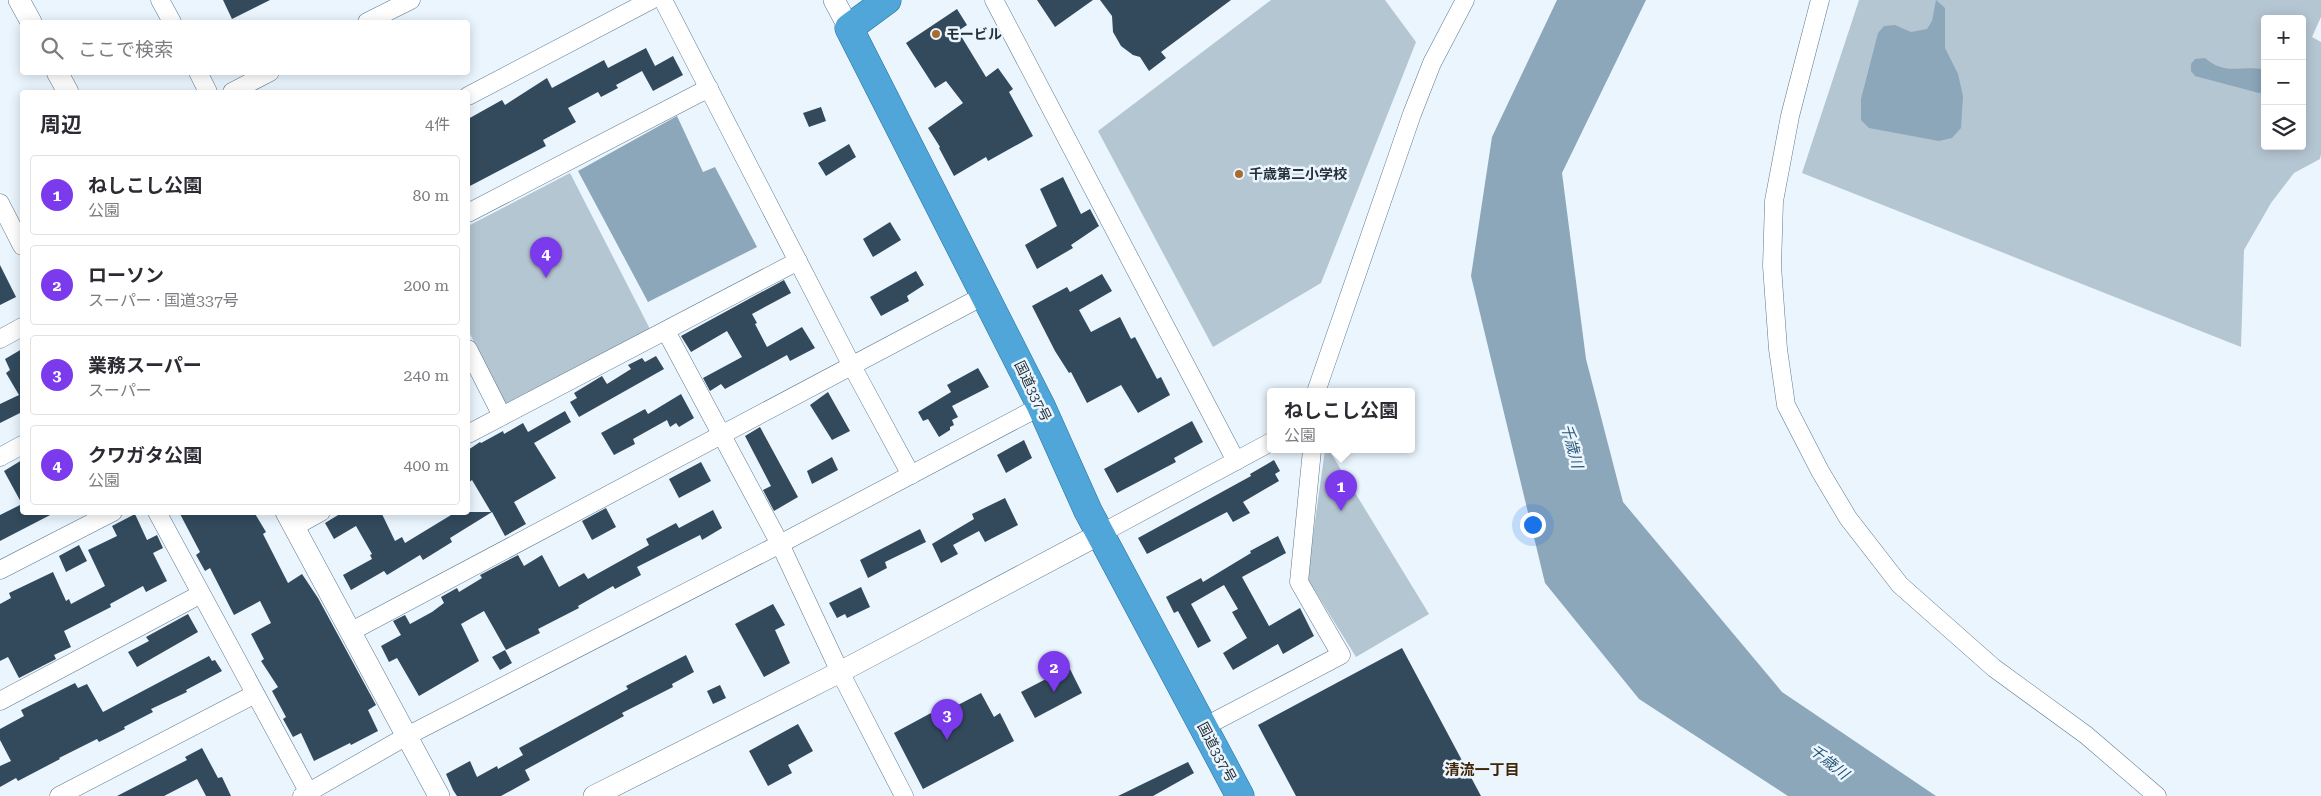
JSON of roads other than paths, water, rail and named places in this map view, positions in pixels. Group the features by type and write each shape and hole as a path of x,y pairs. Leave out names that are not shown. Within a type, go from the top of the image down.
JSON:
{"highway":[{"path":"848,28 887,0"},
{"name":"国道337号","path":"848,28 1041,406 1100,534 1240,796"}],"street":[{"path":"19,0 30,20"},
{"path":"371,20 411,0"},
{"path":"470,95 651,0"},
{"path":"663,0 852,366 911,475"},
{"path":"834,0 848,28"},
{"path":"994,0 1236,461"},
{"path":"1317,388 1412,114 1432,64 1465,0"},
{"path":"1820,0 1790,116 1774,201 1772,266 1778,349 1786,405 1820,471 1848,518 1900,585 1994,668 2086,735 2157,796"},
{"path":"59,75 67,90"},
{"path":"200,75 207,90"},
{"path":"236,90 264,75"},
{"path":"470,212 709,88"},
{"path":"2,209 20,242"},
{"path":"470,433 666,332 798,261"},
{"path":"350,632 985,295"},
{"path":"0,339 20,328"},
{"path":"666,332 780,544 840,672 904,796"},
{"path":"470,353 502,416"},
{"path":"159,515 255,694 306,794 405,737 780,544 1041,406"},
{"path":"594,796 840,672 1267,444"},
{"path":"0,457 20,446"},
{"path":"1204,727 1342,655 1299,582 1312,453"},
{"path":"0,570 107,515"},
{"path":"309,515 290,520 438,796"},
{"path":"0,701 201,594"},
{"path":"59,796 255,694"}],"water":[{"name":"千歳川","path":"1557,0 1646,0 1562,173 1586,359 1623,502 1782,692 1936,796 1788,796 1639,699 1545,583 1471,276 1492,137"},
{"path":"1936,0 1945,8 1945,48 1958,74 1963,96 1961,128 1952,138 1939,141 1869,128 1861,120 1861,99 1878,33 1884,26 1895,25 1911,32 1927,29 1932,21"},
{"path":"2205,58 2225,68 2261,69 2261,93 2195,76 2191,71 2191,64 2195,59"},
{"path":"677,116 703,172 715,167 757,247 648,302 578,171"}],"place":[{"name":"モービル","path":"936,34"},
{"name":"千歳第二小学校","path":"1239,174"},
{"name":"クワガタ公園","path":"546,278"},
{"name":"ねしこし公園","path":"1341,511"},
{"name":"ローソン","path":"1054,692"},
{"name":"業務スーパー","path":"947,740"}],"district":[{"name":"清流一丁目","path":"1482,770"}]}
